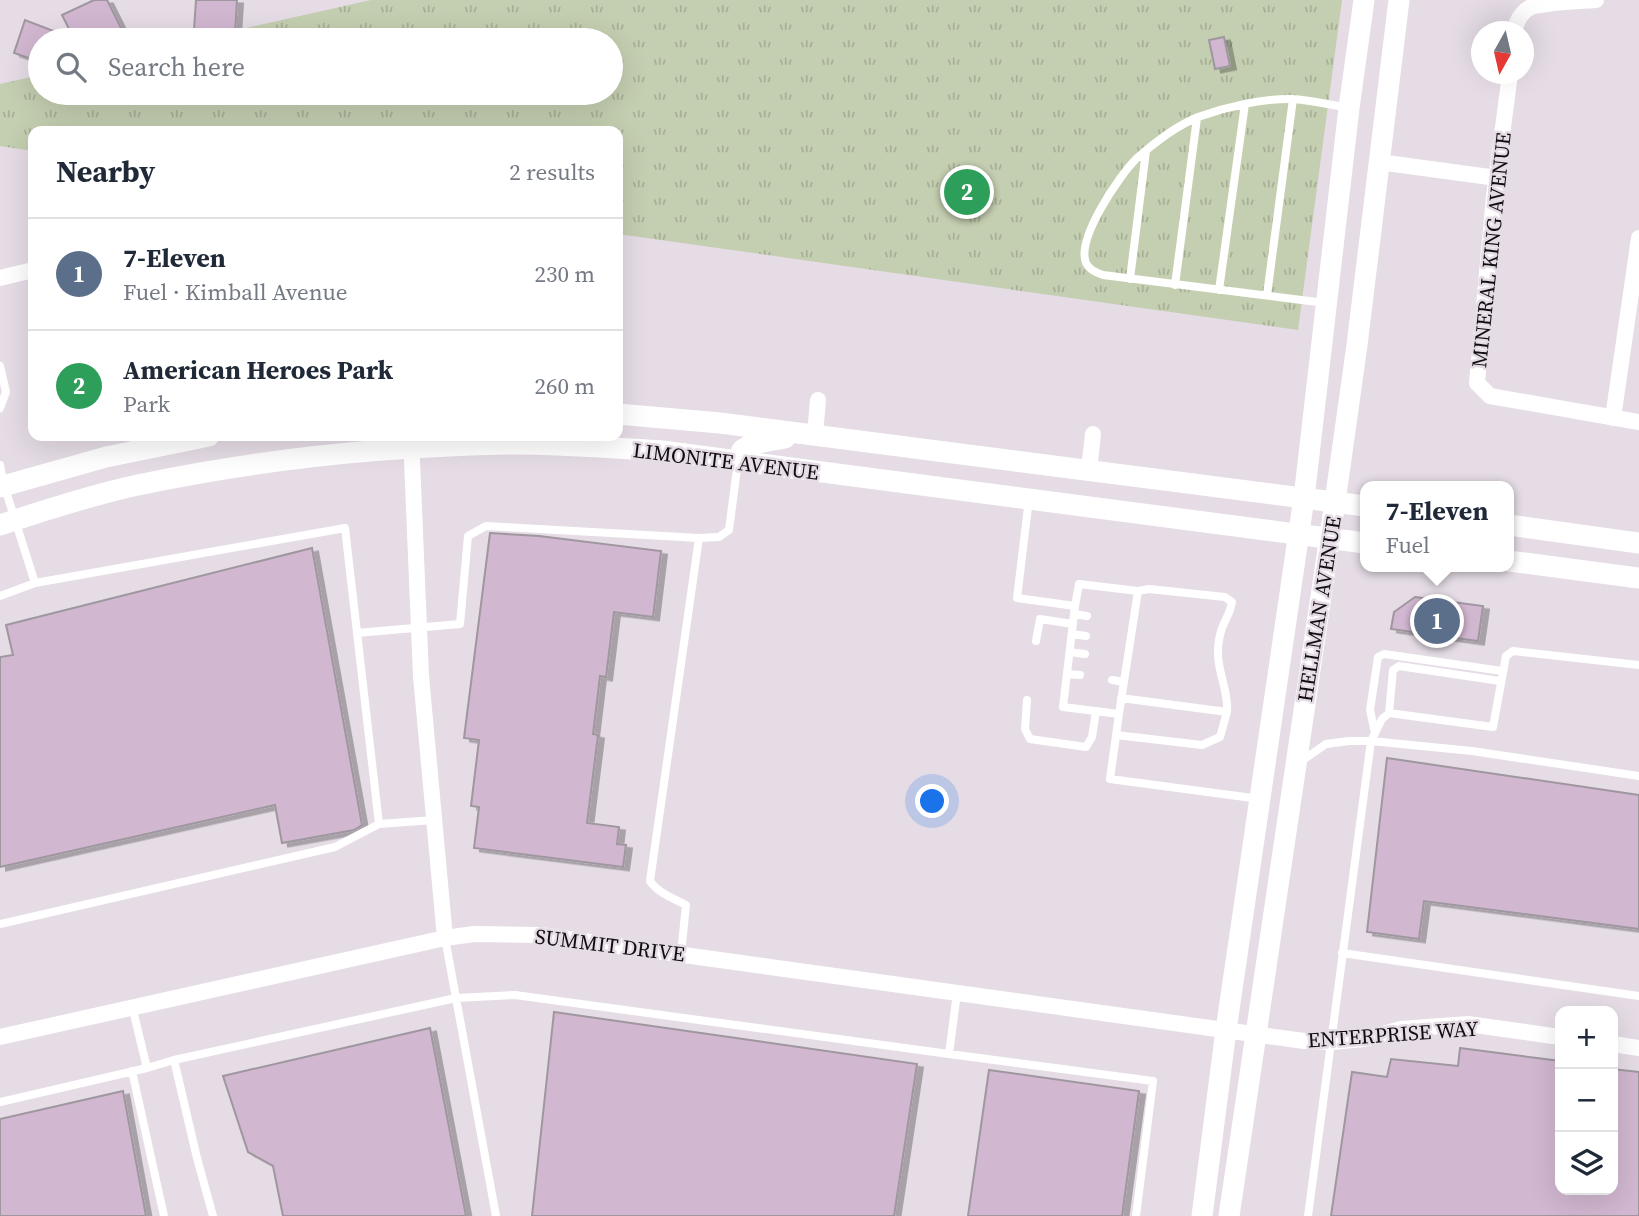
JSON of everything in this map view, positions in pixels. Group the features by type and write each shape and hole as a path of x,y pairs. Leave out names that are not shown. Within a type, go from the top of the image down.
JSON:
{"main road":[{"name":"HELLMAN AVENUE","path":"1202,1216 1226,1030 1304,498 1364,0"},
{"name":"HELLMAN AVENUE","path":"1229,1216 1357,345 1399,0"},
{"name":"LIMONITE AVENUE","path":"623,414 720,423 1360,505"},
{"path":"738,461 743,450 752,444 815,435"},
{"path":"1,479 184,441"},
{"name":"LIMONITE AVENUE","path":"8,522 136,485 412,442 585,446 662,452 1360,542"},
{"path":"1514,526 1639,543"},
{"path":"1514,562 1639,578"}],"street":[{"path":"1518,21 1529,8 1539,5 1596,0"},
{"name":"MINERAL KING AVENUE","path":"1509,84 1477,383 1490,396 1639,422"},
{"path":"1379,162 1497,178"},
{"path":"1613,418 1639,238"},
{"path":"0,278 28,271"},
{"path":"815,435 818,400"},
{"path":"1089,470 1093,434"},
{"path":"412,442 421,676 445,938"},
{"name":"SUMMIT DRIVE","path":"0,1037 132,1006 474,934 540,935 1226,1030"},
{"name":"ENTERPRISE WAY","path":"1226,1030 1304,1041 1332,1042 1364,1039 1401,1029 1468,1024 1555,1036"},
{"path":"1618,1045 1639,1048"}],"lane":[{"path":"1326,303 1130,279 1096,272 1086,262 1087,242 1111,190 1135,160 1163,136 1197,118 1245,104 1293,99 1349,108"},
{"path":"1267,295 1293,99"},
{"path":"1219,290 1245,104"},
{"path":"1175,285 1197,118"},
{"path":"1130,279 1146,150"},
{"path":"0,366 6,392 0,408"},
{"path":"357,633 460,624 468,536 486,526 719,537 729,530 738,461"},
{"path":"1,479 8,522 35,583"},
{"path":"1029,499 1017,598 1075,610 1087,616"},
{"path":"0,596 35,583 345,528 379,824"},
{"path":"681,954 686,905 656,890 650,881 699,538"},
{"path":"1116,735 1202,745 1220,737 1228,703 1219,670 1218,651 1222,629 1231,612 1232,602 1225,597 1079,584 1063,707 1119,714"},
{"path":"1138,591 1128,622 1130,641 1110,779 1260,799"},
{"path":"1036,641 1040,619 1073,624"},
{"path":"1072,634 1086,636"},
{"path":"1120,640 1130,641"},
{"path":"1373,737 1382,719 1389,713 1410,711 1460,718 1493,727 1506,656 1513,651 1639,665"},
{"path":"1070,652 1085,654"},
{"path":"1308,1216 1373,737 1370,710 1378,657 1384,654 1503,670"},
{"path":"1117,659 1127,660"},
{"path":"1389,713 1393,670 1399,666 1415,673 1466,680 1500,681"},
{"path":"1067,674 1080,675"},
{"path":"1112,680 1124,682"},
{"path":"1121,698 1227,712"},
{"path":"1027,700 1025,729 1030,739 1086,747 1092,737 1096,711"},
{"path":"1296,765 1326,744 1373,737 1639,776"},
{"path":"0,924 335,847 379,824 434,820"},
{"path":"445,938 496,1216"},
{"path":"1342,953 1639,996"},
{"path":"949,1054 957,992"},
{"path":"0,1102 174,1060 456,998 515,995 1153,1081 1136,1216"},
{"path":"132,1006 147,1068"},
{"path":"174,1060 213,1216"},
{"path":"132,1071 164,1216"}],"green space":[{"path":"371,0 1342,0 1298,330 623,235 623,126 28,126 28,150 0,146 0,84 28,78 28,105 623,105 623,28 246,28"}],"building":[{"path":"94,0 107,0 121,28 68,28 62,15"},
{"path":"196,0 237,0 235,28 194,28"},
{"path":"25,20 46,28 28,28 28,58 14,53"},
{"path":"1224,37 1230,66 1215,69 1209,40"},
{"path":"490,533 539,536 661,551 653,617 614,612 606,677 600,676 593,734 598,735 587,823 619,827 617,844 626,845 623,867 474,848 479,807 471,806 479,740 464,738"},
{"path":"312,548 362,825 354,830 282,843 275,805 0,867 0,657 13,655 6,625"},
{"path":"1415,597 1483,606 1478,641 1391,629 1394,612"},
{"path":"1387,758 1639,795 1639,929 1424,901 1419,939 1367,932"},
{"path":"554,1012 917,1064 894,1216 532,1216"},
{"path":"430,1028 466,1216 283,1216 273,1166 248,1152 223,1076"},
{"path":"1460,1048 1555,1060 1555,1195 1618,1195 1618,1070 1639,1072 1639,1216 1331,1216 1352,1072 1387,1077 1391,1059 1458,1066"},
{"path":"989,1070 1139,1091 1122,1216 968,1216"},
{"path":"123,1091 146,1216 0,1216 0,1119"}],"place":[{"name":"American Heroes Park","path":"967,192"},
{"name":"7-Eleven","path":"1437,621"}]}
